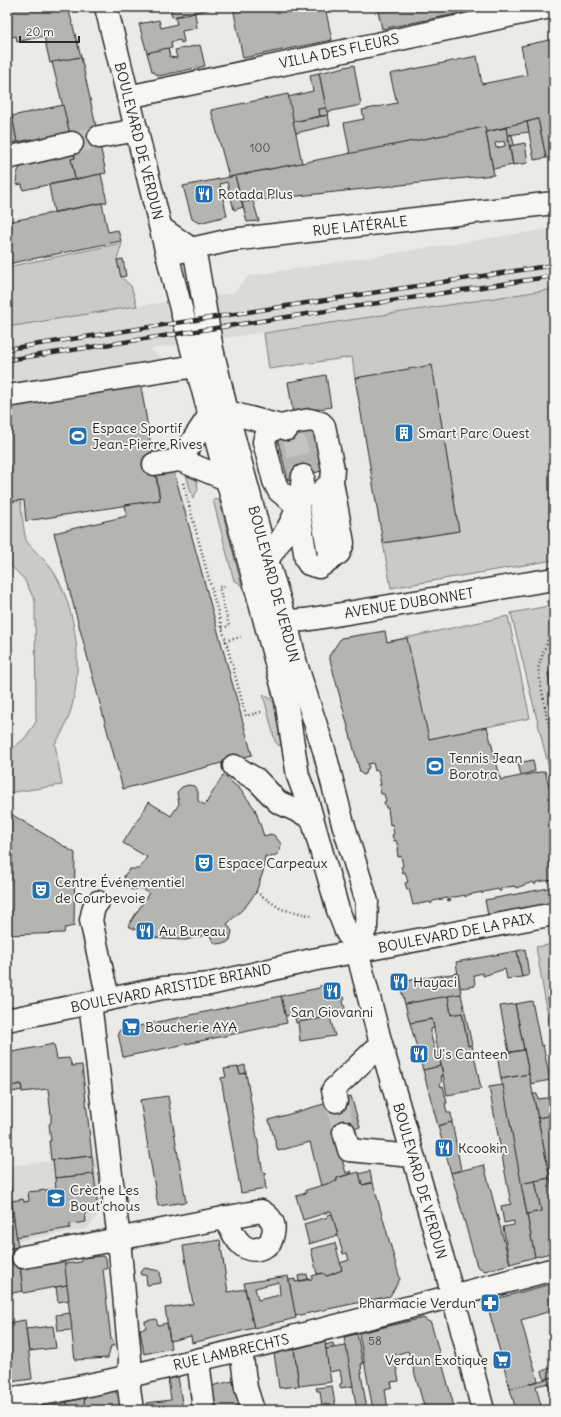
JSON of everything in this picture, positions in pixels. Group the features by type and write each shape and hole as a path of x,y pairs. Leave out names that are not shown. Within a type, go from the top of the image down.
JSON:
{"street":[{"name":"BOULEVARD DE VERDUN","path":"106,7 160,228 196,366 218,414 267,560 286,621 296,664 324,750 342,820 367,902 366,928 358,951"},
{"name":"VILLA DES FLEURS","path":"128,97 550,7"},
{"path":"99,138 137,130"},
{"path":"7,158 72,144"},
{"name":"RUE LATÉRALE","path":"167,255 190,248 230,240 554,203"},
{"name":"BOULEVARD DE VERDUN","path":"160,228 190,248 196,259 212,349 226,479 287,706 298,776 338,910 346,931 358,951 380,1044 483,1410"},
{"path":"7,396 196,366"},
{"path":"180,460 218,414 288,430"},
{"path":"310,420 321,423 324,426 333,469 332,482 343,543 339,553 319,567 309,564 306,559 298,506 279,491 274,481 264,442 270,431 288,430 310,420"},
{"path":"154,464 180,460 226,479"},
{"path":"267,560 290,526 298,506 304,476"},
{"name":"AVENUE DUBONNET","path":"263,617 286,621 305,620 548,580"},
{"path":"234,766 257,780 278,802 311,817"},
{"path":"98,902 94,907 91,920 130,1359 129,1376 132,1410"},
{"name":"BOULEVARD DE LA PAIX","path":"358,951 554,914"},
{"name":"BOULEVARD ARISTIDE BRIAND","path":"7,1020 163,988 210,984 358,951"},
{"path":"336,1101 333,1090 380,1044"},
{"path":"344,1132 349,1150 412,1156"},
{"path":"23,1257 120,1240 225,1217"},
{"name":"RUE LAMBRECHTS","path":"7,1398 32,1395 129,1376 241,1350 411,1309 554,1269"},
{"path":"241,1350 246,1388 253,1410"},
{"path":"198,1360 204,1410"}],"path":[{"path":"180,460 179,471 246,716 261,712"},
{"path":"548,580 551,616 550,633 538,668 547,719 554,741"},
{"path":"222,628 229,626 219,587 226,586"},
{"path":"225,641 241,637"},
{"path":"256,892 281,909 313,916"}],"shaded area":[{"path":"554,228 554,289 149,349 164,359 7,384 7,267 122,243 117,260 121,277 131,286 137,306 233,293 249,276"},
{"path":"122,243 117,260 121,277 131,286 137,306 7,327 7,267"},
{"path":"554,289 554,560 391,588 383,543 459,531 432,366 355,378 352,357 269,369 264,333"},
{"path":"185,471 196,476 198,489 193,499"},
{"path":"20,496 27,542 49,565 55,574 64,593 71,614 77,659 76,682 72,705 65,725 55,744 62,785 7,793 7,753 25,738 36,722 35,601 24,579 7,562 7,498"},
{"path":"219,499 242,587 238,582 234,581 213,500"},
{"path":"554,605 554,789 511,613"},
{"path":"508,616 530,718 376,750 354,649"},
{"path":"263,694 274,703 281,746 275,741"},
{"path":"554,944 554,1050 536,947"},
{"name":"Crèche Les Bout'chous","path":"95,1156 102,1210 87,1229 17,1241 9,1166"}],"building":[{"path":"7,7 68,7 81,57 50,63 44,36 17,42 16,36 7,38"},
{"path":"170,7 221,7 172,17"},
{"path":"233,7 325,7 332,40 243,58"},
{"path":"377,7 490,7 382,29"},
{"path":"195,13 197,28 182,31 184,42 181,43 180,40 171,42 172,48 147,53 139,24 159,20 161,28 177,24 175,17"},
{"path":"554,39 554,157 546,158 538,119 486,132 485,127 350,154 344,123 364,119 362,110 397,103 390,74 477,56 482,84 527,75 521,46"},
{"path":"200,45 205,66 159,76 152,71 147,53 168,48 170,57 177,58 175,50"},
{"path":"81,57 106,173 75,179 71,159 75,158 52,62"},
{"path":"354,65 361,105 327,112 319,73"},
{"path":"319,73 326,108 319,109 320,116 293,122 288,97 313,91 310,75"},
{"path":"288,94 302,163 229,177 211,110"},
{"path":"63,105 70,135 33,143 32,139 17,142 12,116"},
{"path":"326,108 328,115 320,116 319,109"},
{"path":"328,115 330,125 296,133 293,122"},
{"path":"12,116 17,142 7,145 7,117"},
{"path":"538,119 546,158 534,160 527,122"},
{"path":"527,122 529,132 508,135 506,126"},
{"path":"485,127 494,175 242,202 235,176"},
{"path":"506,128 513,165 493,169 486,132","holes":["504,141 505,146 496,148 495,143"]},
{"path":"508,135 512,135 514,145 510,146"},
{"path":"525,143 528,163 513,165 510,146"},
{"path":"73,151 75,158 71,159 75,179 23,190 22,184 16,185 17,173 22,164"},
{"path":"101,174 107,202 54,212 49,185"},
{"name":"Rotada Plus","path":"235,176 243,207 234,210 227,182 220,184 227,216 199,223 192,219 183,186"},
{"path":"253,201 259,221 247,222 242,202"},
{"path":"102,203 108,232 118,230 121,241 7,264 7,222"},
{"path":"123,259 126,276 121,277 117,260"},
{"name":"Smart Parc Ouest","path":"432,365 459,531 383,543 355,378"},
{"path":"326,375 331,407 293,413 288,382"},
{"name":"Espace Sportif Jean-Pierre Rives","path":"141,386 160,500 26,521 24,500 7,502 7,407"},
{"path":"314,428 325,470 288,480 277,438"},
{"path":"173,468 252,755 123,789 54,533 127,516 125,505 160,500 156,473"},
{"name":"Tennis Jean Borotra","path":"385,631 387,642 407,638 429,739 487,727 501,780 545,771 549,786 551,786 554,805 553,880 536,882 536,884 533,882 516,888 515,886 501,888 501,891 498,889 484,892 482,894 482,892 465,897 465,895 450,898 451,900 448,901 447,898 433,901 431,904 430,902 413,905 409,889 407,889 405,883 408,882 405,872 403,873 401,867 403,866 401,856 398,857 397,850 399,850 396,840 394,841 392,835 394,834 392,824 390,825 388,808 386,808 384,802 386,801 384,794 381,794 378,770 375,771 373,763 368,764 369,768 367,769 366,774 363,775 360,772 329,656 341,638"},
{"path":"554,672 554,709 548,673"},
{"path":"533,760 535,771 521,775 518,763"},
{"name":"Espace Carpeaux","path":"223,775 240,789 255,809 264,836 271,834 275,836 281,844 280,851 276,855 271,857 265,856 263,872 256,892 246,906 227,924 232,931 230,940 226,943 216,944 209,934 186,940 162,939 150,936 128,926 149,893 141,888 132,890 126,886 124,876 130,869 139,869 147,857 123,843 149,802 171,816 179,804 177,792 182,787 188,785 194,786 198,792 198,801 205,805"},
{"name":"Centre Événementiel de Courbevoie","path":"11,814 75,853 74,926 65,928 64,933 7,935 7,820"},
{"path":"554,887 554,914 490,926 485,900"},
{"path":"525,949 529,975 522,977 517,951"},
{"path":"517,951 522,977 507,979 505,969 483,976 483,973 474,975 475,986 460,988 456,962"},
{"path":"458,973 461,994 405,1004 399,982"},
{"path":"321,985 345,998 343,1002 347,1014 315,1020 313,1012 285,1016 281,996 319,988"},
{"path":"461,994 472,1045 468,1046 462,1013 451,1015 448,996"},
{"path":"281,996 287,1023 123,1057 118,1033 120,1030"},
{"path":"448,996 451,1015 462,1013 468,1046 472,1045 481,1089 447,1095 432,1019 410,1023 405,1004"},
{"path":"554,997 554,1002 549,1003 548,998"},
{"path":"532,1001 541,1046 543,1045 550,1080 531,1084 515,1004"},
{"path":"515,1004 524,1050 509,1052 500,1006"},
{"path":"306,1016 307,1021 296,1023 295,1018"},
{"path":"330,1017 335,1036 300,1041 298,1022"},
{"path":"432,1019 434,1028 431,1029 431,1036 435,1050 433,1050 435,1057 439,1056 441,1066 423,1070 410,1023"},
{"path":"54,1044 57,1059 69,1058 72,1066 82,1065 92,1156 51,1160 49,1124 51,1123 51,1115 48,1089 22,1092 21,1084 7,1087 7,1053"},
{"path":"524,1050 529,1074 501,1079 497,1055"},
{"path":"245,1065 246,1073 240,1074 238,1067"},
{"path":"441,1066 443,1076 441,1076 442,1082 440,1083 441,1087 443,1086 447,1103 445,1103 447,1113 451,1113 452,1122 438,1126 423,1070"},
{"path":"238,1067 240,1074 246,1073 263,1173 266,1173 266,1175 264,1175 266,1189 241,1193 221,1078 226,1077 224,1069"},
{"path":"529,1074 550,1178 521,1184 501,1079"},
{"path":"21,1084 22,1090 7,1093 7,1087"},
{"path":"503,1085 535,1257 510,1264 503,1227 514,1225 514,1221 504,1223 501,1206 511,1204 489,1087"},
{"path":"533,1094 537,1094 538,1099 554,1097 554,1115 538,1118"},
{"path":"168,1096 186,1202 158,1206 140,1100"},
{"path":"351,1096 360,1127 335,1135 346,1173 351,1171 352,1173 337,1178 337,1181 321,1186 310,1142 278,1151 269,1120"},
{"path":"553,1115 554,1118 554,1199 538,1118"},
{"path":"452,1122 461,1170 451,1173 438,1126"},
{"path":"7,1148 14,1220 7,1221"},
{"path":"92,1156 94,1174 55,1178 53,1160"},
{"path":"484,1165 510,1264 485,1271 477,1266 451,1173"},
{"path":"370,1171 372,1182 362,1185 359,1174"},
{"path":"359,1172 362,1185 373,1183 400,1279 390,1296 295,1316 289,1280 295,1279 295,1282 312,1279 312,1276 323,1273 327,1276 342,1270 340,1263 349,1260 347,1253 343,1254 331,1211 303,1220 296,1196 306,1193 306,1190 337,1181 337,1178"},
{"path":"94,1174 98,1210 85,1212 86,1222 70,1224 70,1228 16,1237 12,1201 23,1199 24,1202 29,1201 28,1192 56,1189 55,1178"},
{"path":"550,1178 554,1199 554,1252 535,1257 527,1214 541,1211 535,1181"},
{"path":"535,1181 541,1211 527,1214 521,1184"},
{"path":"332,1214 338,1235 309,1244 304,1224 328,1217 327,1215"},
{"path":"14,1220 18,1247 7,1249 7,1221"},
{"path":"220,1240 228,1292 245,1289 254,1328 192,1343 191,1336 170,1341 165,1308 193,1304 183,1246"},
{"path":"335,1243 342,1270 327,1276 323,1273 317,1274 311,1249"},
{"path":"18,1247 23,1291 7,1294 7,1290 9,1290 7,1249"},
{"path":"102,1256 106,1258 107,1269 103,1269 111,1340 113,1340 114,1346 111,1346 108,1358 75,1360 64,1264 81,1262 81,1258"},
{"path":"64,1257 67,1285 23,1293 20,1264"},
{"path":"145,1268 160,1271 161,1283 147,1285 146,1275 141,1275 140,1272"},
{"path":"307,1274 308,1279 299,1281 298,1276"},
{"path":"288,1276 296,1318 254,1328 244,1283","holes":["279,1282 280,1295 258,1300 255,1288"]},
{"path":"554,1283 554,1310 521,1320 538,1381 510,1389 488,1307 492,1300"},
{"path":"67,1285 69,1300 58,1302 56,1287"},
{"path":"70,1313 72,1330 58,1331 56,1315"},
{"path":"423,1318 431,1323 455,1410 421,1410 425,1409 408,1351 394,1355 399,1381 391,1382 392,1387 385,1389 388,1410 373,1410 359,1333"},
{"path":"156,1319 158,1325 167,1323 171,1348 144,1354 140,1329 146,1328 145,1321"},
{"path":"25,1320 32,1379 10,1382 7,1380 7,1323"},
{"path":"53,1326 56,1348 29,1351 26,1329"},
{"path":"357,1334 363,1364 361,1364 361,1373 367,1410 357,1410 344,1337"},
{"path":"325,1341 331,1382 299,1386 294,1349"},
{"path":"333,1343 334,1348 326,1349 325,1345"},
{"path":"346,1346 353,1386 340,1388 340,1384 342,1383 340,1370 329,1372 326,1349"},
{"path":"294,1349 299,1386 279,1388 274,1353"},
{"path":"554,1367 554,1377 544,1379 542,1371"},
{"path":"178,1376 183,1410 147,1410 146,1403 171,1400 168,1378"},
{"path":"554,1377 554,1409 549,1383 536,1386 542,1410 516,1410 510,1389"},
{"path":"241,1379 244,1407 214,1410 211,1386"},
{"path":"332,1386 336,1410 320,1410 319,1407 322,1406 320,1391 317,1391 316,1388"},
{"path":"114,1391 121,1397 123,1410 85,1410 84,1398"},
{"path":"84,1398 85,1410 67,1410 67,1402"},
{"path":"67,1402 67,1410 53,1410 53,1406"}],"tunnel":[{"path":"72,143 99,137"},
{"path":"293,434 303,476"},
{"path":"336,1101 344,1132"}],"railway":[{"path":"7,349 554,265"},
{"path":"7,360 554,276"}],"place":[{"name":"Rotada Plus","path":"204,194"},
{"name":"Smart Parc Ouest","path":"404,433"},
{"name":"Espace Sportif Jean-Pierre Rives","path":"78,436"},
{"name":"Tennis Jean Borotra","path":"435,766"},
{"name":"Espace Carpeaux","path":"204,863"},
{"name":"Centre Événementiel de Courbevoie","path":"41,890"},
{"name":"Au Bureau","path":"145,931"},
{"name":"Hayaci","path":"399,982"},
{"name":"San Giovanni","path":"332,991"},
{"name":"Boucherie AYA","path":"131,1027"},
{"name":"U's Canteen","path":"419,1054"},
{"name":"Kcookin","path":"444,1148"},
{"name":"Crèche Les Bout'chous","path":"56,1198"},
{"name":"Pharmacie Verdun","path":"490,1303"},
{"name":"Verdun Exotique","path":"502,1360"}]}
